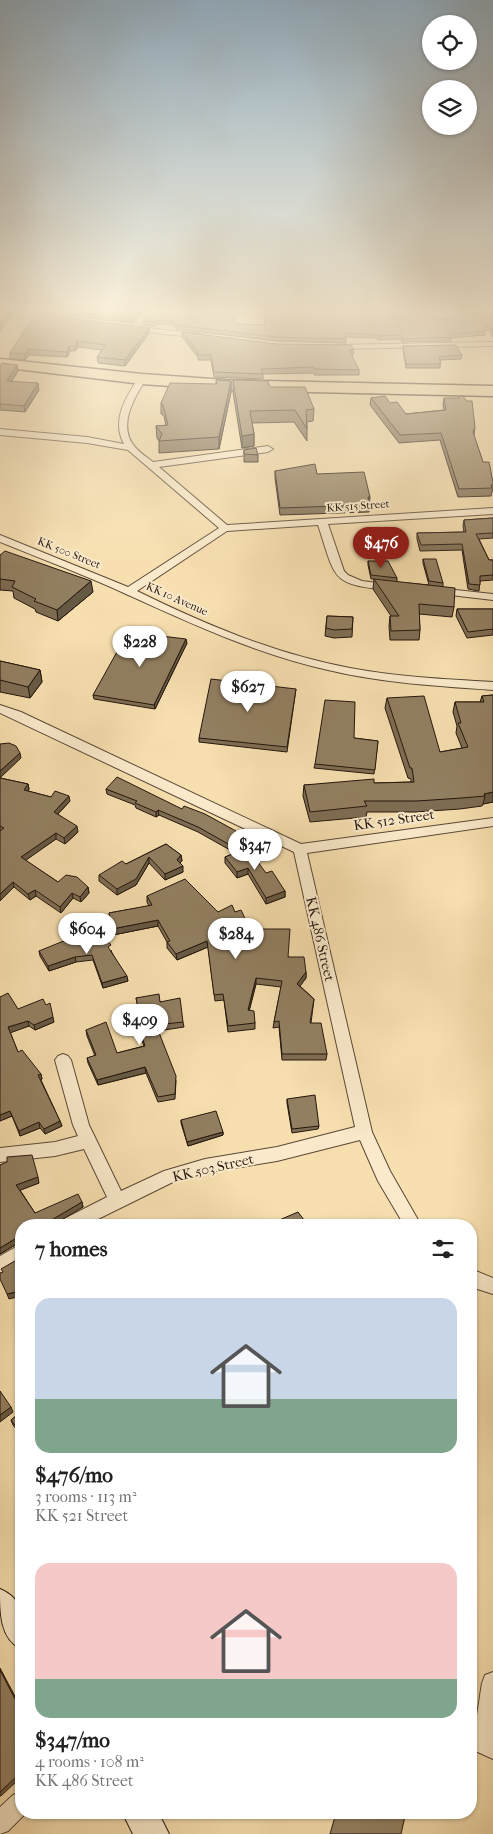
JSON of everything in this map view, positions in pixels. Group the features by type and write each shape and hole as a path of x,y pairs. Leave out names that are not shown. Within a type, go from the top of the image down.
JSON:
{"highway":[{"path":"290,394 322,396 493,399"}],"main road":[{"path":"142,1819 152,1834"}],"street":[{"path":"134,394 122,421 124,437 131,448 224,528"},
{"path":"0,432 86,440 131,448"},
{"path":"153,465 188,458 268,448"},
{"name":"KK 515 Street","path":"224,528 493,511"},
{"path":"322,521 339,572 344,578 350,582 404,588"},
{"name":"KK 10 Avenue","path":"129,591 224,528"},
{"name":"KK 500 Street","path":"0,538 129,591"},
{"path":"423,590 493,597"},
{"name":"KK 10 Avenue","path":"129,591 209,627 306,662 407,681 493,686"},
{"path":"0,709 300,848"},
{"name":"KK 512 Street","path":"300,848 493,822"},
{"name":"KK 486 Street","path":"300,848 364,1132 384,1176 409,1219"},
{"path":"64,1060 81,1125 117,1200"},
{"name":"KK 503 Street","path":"93,1219 117,1200 170,1176 205,1166 277,1154 364,1132"},
{"path":"0,1155 55,1149 89,1141"},
{"path":"0,1266 15,1256"},
{"path":"477,1281 493,1286"},
{"path":"483,1743 493,1683"},
{"path":"0,1823 15,1809"}],"building":[{"path":"0,394 32,394 24,406 0,404"},
{"path":"165,394 228,394 219,437 159,441 162,434 156,426 168,425 161,403"},
{"path":"235,394 308,394 314,409 306,410 307,429 295,410 250,411 254,434 242,436"},
{"path":"462,395 467,401 472,401 475,427 473,432 483,462 489,462 493,482 492,488 459,489 441,433 400,435 371,398 385,396 390,403 397,402 406,414 446,410 444,398 459,398"},
{"path":"256,448 258,455 244,454 244,450"},
{"path":"315,464 317,474 364,472 370,505 280,508 275,471"},
{"path":"493,518 493,533 476,534 489,560 493,560 493,575 480,576 480,585 469,584 462,544 421,545 417,533 466,532 464,520"},
{"path":"5,551 91,581 57,610 34,601 36,599 12,587 15,581 0,579 0,555"},
{"path":"423,559 436,559 443,583 429,581"},
{"path":"368,561 388,561 397,578 371,575"},
{"path":"374,579 455,588 454,607 419,604 420,630 391,631 390,616 399,616"},
{"path":"457,609 493,609 493,629 468,632"},
{"path":"327,616 353,617 352,629 334,630 326,628"},
{"path":"128,632 186,639 154,705 93,695"},
{"path":"0,661 40,670 28,687 0,680"},
{"path":"211,679 296,689 287,747 199,738"},
{"path":"493,695 493,792 484,794 485,796 462,798 417,801 364,801 367,806 310,812 304,785 374,779 374,783 414,782 412,768 410,768 387,698 424,696 440,752 468,747 458,723 461,723 455,702 484,702 482,696"},
{"path":"325,700 355,702 354,738 378,741 375,770 315,764"},
{"path":"9,743 16,746 20,753 0,771 0,744"},
{"path":"117,777 182,809 184,806 205,814 236,831 230,845 198,827 158,810 156,812 135,803 137,801 106,789"},
{"path":"0,778 28,784 24,790 51,797 55,791 69,796 54,812 77,826 64,838 56,833 21,857 58,882 66,875 77,877 88,887 80,897 72,893 60,907 35,890 28,894 13,882 0,894 0,831 4,828 0,826"},
{"path":"243,842 266,873 272,871 285,891 266,898 248,868 237,872 225,857 238,852 235,847"},
{"path":"166,844 181,855 177,860 183,866 165,874 149,857 136,879 117,889 99,875 122,861 126,864"},
{"path":"185,879 218,912 232,905 235,912 241,910 250,929 290,929 288,957 304,957 306,972 297,984 314,999 310,1023 321,1023 327,1054 282,1054 279,1021 274,1022 282,981 256,978 248,1010 254,1011 255,1023 228,1026 223,994 214,995 207,941 176,954 167,942 170,941 158,920 112,929 109,913 152,905 147,896"},
{"path":"100,932 111,945 108,947 127,976 102,983 92,955 75,957 48,966 39,951 66,940"},
{"path":"8,993 18,1009 43,999 46,1005 50,1003 53,1017 34,1025 28,1021 8,1027 18,1052 22,1050 41,1074 38,1075 60,1121 44,1129 39,1122 19,1131 10,1111 0,1115 0,997"},
{"path":"159,994 160,1002 180,998 183,1022 156,1025 176,1076 175,1094 158,1097 145,1067 97,1080 87,1058 96,1055 86,1030 106,1022 117,1053 145,1046 137,1022 141,1021 136,998"},
{"path":"315,1095 319,1126 292,1129 287,1099"},
{"path":"216,1111 223,1132 187,1142 181,1120"},
{"path":"32,1155 38,1177 16,1185 35,1213 78,1194 82,1202 53,1219 15,1219 15,1239 0,1248 0,1165 7,1162 7,1157"},
{"path":"298,1212 303,1219 282,1219"},
{"path":"15,1261 15,1292 7,1294 0,1279 0,1273 3,1272 1,1269"},
{"path":"0,1391 11,1407 0,1415"},
{"path":"15,1417 15,1425 11,1420"},
{"path":"0,1670 15,1699 15,1778 0,1792"},
{"path":"334,1819 404,1819 401,1834 330,1834"}]}
